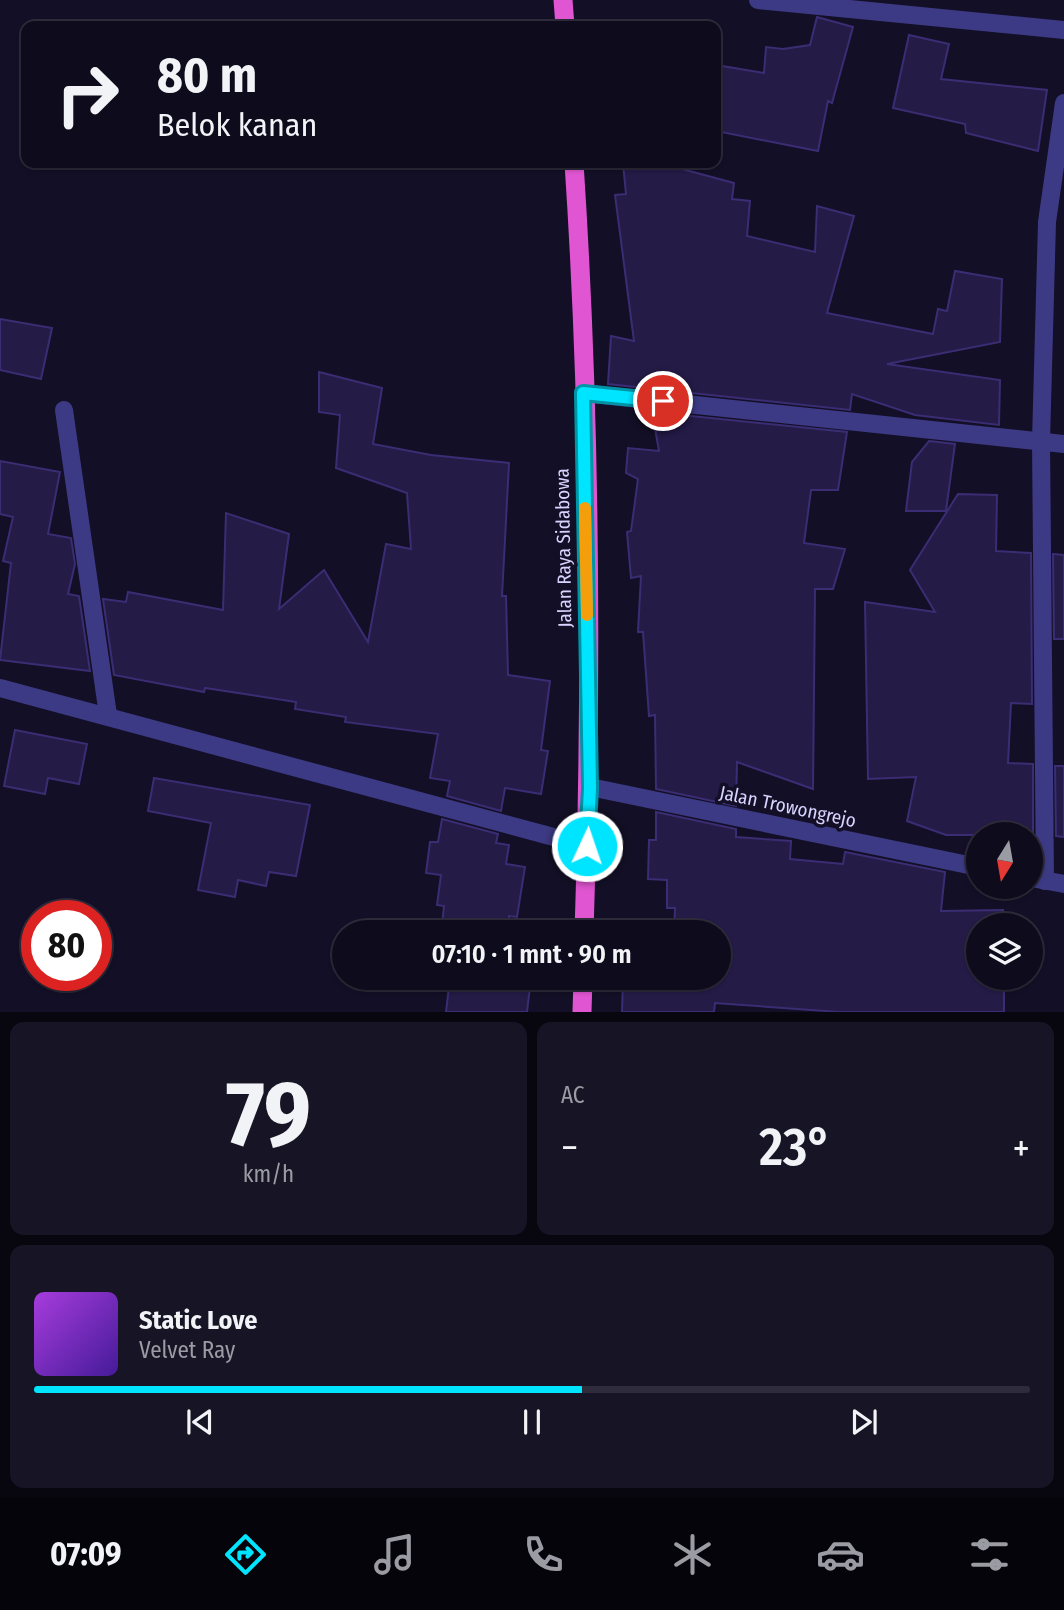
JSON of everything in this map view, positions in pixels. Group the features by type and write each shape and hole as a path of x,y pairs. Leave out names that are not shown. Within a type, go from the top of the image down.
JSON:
{"highway":[{"path":"563,0 565,21"},
{"name":"Jalan Raya Sidabowa","path":"574,168 583,393 590,788 584,920"},
{"path":"582,1012 583,990"}],"street":[{"path":"758,0 818,3 1064,30"},
{"path":"1038,822 1041,441 1047,222 1064,103"},
{"path":"583,393 1064,444"},
{"path":"64,410 108,715"},
{"path":"0,688 587,846"},
{"name":"Jalan Trowongrejo","path":"590,788 966,865"},
{"path":"1043,880 1064,884"}],"building":[{"path":"817,17 853,27 832,103 828,101 818,151 721,132 721,66 764,73 766,47 783,49 810,45"},
{"path":"909,35 949,44 941,79 1047,90 1038,151 966,133 965,124 893,108"},
{"path":"623,168 678,168 734,183 732,199 750,201 747,236 815,252 817,206 854,216 827,313 933,334 938,309 947,311 955,271 1002,279 1000,342 887,364 1000,380 999,425 915,415 852,394 850,410 608,384 611,336 634,341 615,195 626,194"},
{"path":"0,319 52,328 41,379 0,370"},
{"path":"319,372 382,388 373,444 431,455 509,463 502,596 506,596 508,675 550,681 541,750 548,751 541,794 505,788 501,811 447,796 450,781 430,778 438,734 345,722 346,717 295,709 296,702 205,688 204,692 114,675 103,599 126,602 128,592 223,610 226,513 289,534 279,609 324,570 368,642 386,544 411,549 407,493 336,468 340,415 319,412"},
{"path":"652,412 847,432 838,490 811,490 804,543 845,549 833,589 815,589 813,789 737,762 736,806 656,789 655,715 649,716 643,632 638,632 641,576 631,578 627,532 631,531 638,479 626,473 628,448 659,451"},
{"path":"929,441 955,444 946,511 906,511 912,462"},
{"path":"0,461 60,472 48,534 71,538 75,564 68,594 79,596 90,671 0,660 11,563 3,561 13,517 0,514"},
{"path":"958,494 997,495 996,551 1031,553 1032,704 1011,703 1008,763 1033,764 1033,822 966,822 966,835 946,835 907,821 916,777 868,779 865,602 935,612 910,570"},
{"path":"1053,554 1064,555 1064,639 1054,639"},
{"path":"15,730 87,744 79,784 48,778 45,794 4,786"},
{"path":"1055,766 1064,766 1064,837 1056,836"},
{"path":"154,778 310,805 296,876 269,872 266,886 238,880 235,897 198,890 211,823 148,811"},
{"path":"656,812 736,829 736,837 791,841 790,859 843,864 845,852 945,872 941,911 1003,910 1003,913 966,913 966,990 1004,990 1004,1012 839,1012 715,1003 714,1012 622,1012 623,990 731,990 731,920 675,920 675,908 667,908 667,880 648,879 649,840 656,840"},
{"path":"442,819 498,834 496,843 509,845 506,864 525,867 517,917 509,916 509,920 442,920 444,906 437,905 441,875 426,873 430,842 438,842"},
{"path":"449,990 530,990 527,1012 446,1012"}],"slow traffic":[{"path":"585,508 587,615"}],"route":[{"path":"587,846 590,788 583,393 663,401"}]}
